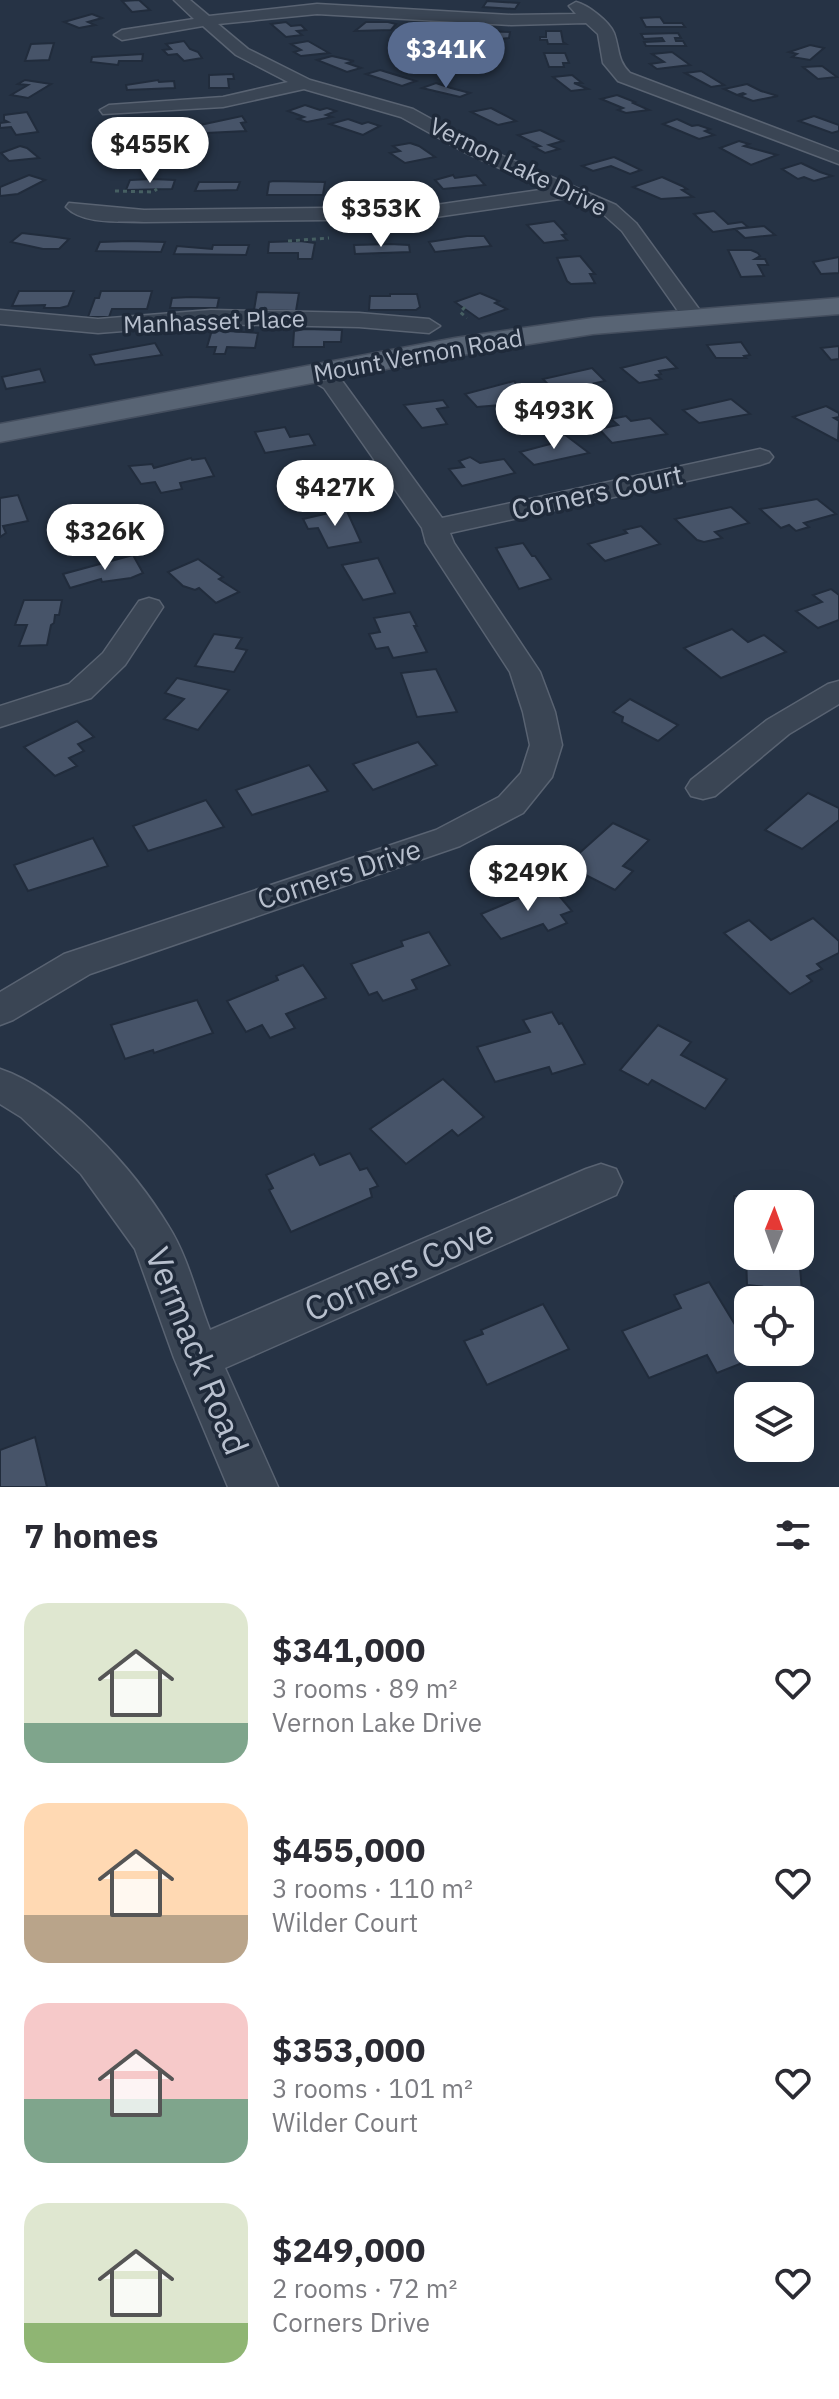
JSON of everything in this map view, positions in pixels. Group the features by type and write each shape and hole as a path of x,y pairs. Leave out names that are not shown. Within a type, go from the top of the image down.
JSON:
{"main road":[{"name":"Mount Vernon Road","path":"0,433 501,340 693,316 839,306"}],"street":[{"name":"Vernon Lake Drive","path":"181,0 242,52 304,84 407,113 474,150 609,209 629,227 693,316"},
{"path":"566,0 606,32 611,63 624,77 839,158"},
{"path":"122,35 281,11 340,9 511,20 592,18"},
{"path":"109,110 223,102 304,84"},
{"path":"76,207 98,214 144,216 422,213 572,191"},
{"name":"Manhasset Place","path":"0,317 98,326 211,317 359,320 429,326"},
{"name":"Corners Drive","path":"0,1010 77,964 433,844 511,805 536,777 546,745 525,672 440,543 435,528 332,383 313,374"},
{"name":"Corners Court","path":"435,528 760,457"},
{"path":"0,717 80,691 114,659 149,607"},
{"path":"703,788 778,727 839,691"},
{"name":"Vermack Road","path":"0,1085 35,1105 96,1162 154,1240 197,1358 253,1487"},
{"name":"Corners Cove","path":"197,1358 601,1182"}],"path":[{"path":"115,191 153,192 157,189"},
{"path":"288,241 329,238"},
{"path":"465,307 460,312 467,318"}],"building":[{"path":"139,0 150,10 132,12 122,1"},
{"path":"487,1 519,3 515,9 483,7"},
{"path":"92,14 102,18 88,22 95,25 79,28 64,22"},
{"path":"660,17 664,23 682,23 685,27 646,27 641,18"},
{"path":"286,22 291,26 301,25 306,30 297,31 302,35 286,37 271,24"},
{"path":"366,22 396,24 391,30 355,31"},
{"path":"442,27 436,36 400,33 403,28"},
{"path":"546,31 561,31 566,44 548,44 547,40 540,40 540,37 546,37"},
{"path":"470,32 510,32 509,38 500,39 468,36"},
{"path":"678,33 681,38 675,38 676,41 683,41 686,46 646,46 644,42 664,41 662,38 644,39 641,34"},
{"path":"184,41 202,58 184,61 177,54 168,55 163,50 171,49 166,44"},
{"path":"308,41 329,53 301,56 294,52 301,50 291,44"},
{"path":"54,43 49,60 25,61 31,44"},
{"path":"810,45 824,48 810,60 792,57 797,54 789,52"},
{"path":"672,52 690,65 657,69 650,64 664,62 652,54"},
{"path":"544,53 565,53 569,63 563,63 564,67 549,67"},
{"path":"143,54 142,61 119,61 118,65 91,62 92,57"},
{"path":"332,56 354,61 347,63 361,68 347,72 317,60"},
{"path":"822,66 837,77 818,79 803,67"},
{"path":"380,70 416,81 402,86 366,74"},
{"path":"701,71 724,85 711,87 685,73"},
{"path":"233,74 234,79 228,79 229,88 209,88 209,75"},
{"path":"572,75 582,83 574,83 588,89 571,91 553,77"},
{"path":"25,80 51,84 28,98 11,95 28,85 18,84"},
{"path":"174,81 175,88 127,90 126,85"},
{"path":"436,83 470,93 460,97 422,88"},
{"path":"747,84 778,96 753,101 740,96 743,93 737,95 724,89"},
{"path":"617,95 649,110 626,113 618,110 623,108 601,99"},
{"path":"305,105 336,111 326,115 332,117 307,122 298,119 304,117 288,111"},
{"path":"491,108 516,121 498,125 471,112"},
{"path":"27,112 38,132 16,135 11,127 0,128 0,123 8,122 4,120 4,115"},
{"path":"242,116 246,122 241,123 246,131 206,133 200,125"},
{"path":"814,116 839,125 839,131 832,133 799,121"},
{"path":"348,119 380,126 363,135 330,124"},
{"path":"677,119 710,129 705,131 714,135 699,139 663,124"},
{"path":"171,128 174,135 160,136 162,139 124,138 121,132"},
{"path":"540,130 563,141 549,145 559,149 545,153 534,147 540,146 518,135"},
{"path":"739,141 749,144 744,146 777,155 751,165 720,148"},
{"path":"177,143 179,150 157,152 155,145"},
{"path":"410,143 435,157 405,163 390,153 400,151 393,146"},
{"path":"20,146 39,158 9,161 1,153"},
{"path":"614,157 641,170 630,174 611,166 593,171 582,166"},
{"path":"801,163 832,176 814,181 804,177 798,179 782,169"},
{"path":"29,175 45,180 18,194 0,196 0,187"},
{"path":"453,175 455,178 476,175 485,185 443,189 435,180"},
{"path":"662,177 687,189 682,190 693,197 661,199 633,187"},
{"path":"130,180 175,180 172,189 126,190"},
{"path":"199,182 240,182 237,190 195,191"},
{"path":"269,182 325,182 323,195 267,195"},
{"path":"379,182 392,182 397,196 356,198 355,189 381,188"},
{"path":"714,211 728,224 742,222 748,227 713,232 694,214"},
{"path":"554,221 566,234 562,235 567,240 544,243 527,225"},
{"path":"764,226 775,235 745,238 735,229"},
{"path":"22,233 69,239 59,249 11,242"},
{"path":"484,236 491,246 435,252 429,242"},
{"path":"100,242 165,242 161,252 96,251"},
{"path":"269,242 315,243 312,259 298,259 298,253 268,253"},
{"path":"213,245 249,245 246,255 174,254 177,246 212,249"},
{"path":"354,245 409,245 410,252 355,254"},
{"path":"728,250 758,253 760,256 755,259 765,259 768,265 758,265 764,276 741,277"},
{"path":"580,256 595,274 590,274 595,283 571,284 567,281 557,258"},
{"path":"839,257 839,273 821,274 813,262"},
{"path":"19,291 74,291 68,306 44,308 45,305 12,306"},
{"path":"101,291 152,291 147,309 112,309 109,317 88,317"},
{"path":"257,292 299,293 296,311 254,310"},
{"path":"480,293 499,301 495,303 507,309 479,319 455,302"},
{"path":"417,294 420,307 416,310 369,310 370,296"},
{"path":"172,298 219,298 217,308 170,308"},
{"path":"212,330 258,333 255,348 227,347 225,354 214,354 216,347 207,347"},
{"path":"342,330 341,342 324,342 324,347 293,347 294,331"},
{"path":"741,342 750,355 744,356 746,358 716,358 707,345"},
{"path":"155,343 162,355 95,365 90,355"},
{"path":"839,346 839,359 831,360 821,348"},
{"path":"666,357 677,368 659,371 661,374 656,375 661,379 639,383 621,368"},
{"path":"592,368 605,381 555,392 543,379"},
{"path":"40,369 45,382 6,389 2,377"},
{"path":"514,381 528,396 510,400 513,404 477,407 465,394"},
{"path":"731,399 750,414 699,423 683,410"},
{"path":"443,400 448,407 437,409 447,424 422,428 404,405"},
{"path":"826,406 839,413 839,417 834,418 839,421 838,441 793,417"},
{"path":"626,416 631,421 650,418 667,434 612,443 599,429 618,425 611,419"},
{"path":"285,427 290,437 309,434 315,445 265,453 255,432"},
{"path":"564,434 589,453 534,465 520,452 554,443 549,438"},
{"path":"470,457 480,463 504,459 515,473 462,486 449,469 464,467 459,461"},
{"path":"191,458 205,458 214,476 180,483 182,489 161,493 155,482 141,484 129,466 152,464 154,468"},
{"path":"325,464 340,492 299,497 292,483 301,482 295,469"},
{"path":"18,495 28,521 3,526 6,533 0,537 0,498"},
{"path":"817,499 836,514 804,523 809,527 796,531 789,525 781,528 760,509"},
{"path":"731,507 749,523 715,532 722,538 704,542 697,540 675,519"},
{"path":"346,509 361,542 328,548 318,528 308,529 303,519"},
{"path":"641,526 660,544 605,561 588,544 627,533 624,530"},
{"path":"523,543 551,579 519,589 496,548"},
{"path":"133,555 143,573 131,578 102,582 101,579 70,588 63,574"},
{"path":"378,558 395,593 363,600 342,565"},
{"path":"198,559 223,577 219,579 239,592 216,603 199,588 195,590 183,586 168,572"},
{"path":"831,589 839,595 839,620 818,628 796,611 822,602 813,595"},
{"path":"24,600 62,600 59,615 55,615 51,625 47,645 19,646 27,625 15,625"},
{"path":"410,612 427,652 393,658 388,647 376,649 369,634 380,632 374,618"},
{"path":"732,629 748,642 764,635 786,652 721,678 684,648"},
{"path":"214,634 242,638 236,648 247,650 234,672 195,666"},
{"path":"436,669 457,712 417,717 401,673"},
{"path":"177,678 229,690 198,730 164,719 184,699 165,693"},
{"path":"630,699 678,725 658,741 622,722 623,717 613,712"},
{"path":"77,721 94,737 78,744 84,751 69,758 77,766 55,776 24,747"},
{"path":"418,742 437,765 373,790 353,764"},
{"path":"309,765 328,791 252,815 236,790"},
{"path":"808,793 839,808 839,820 802,849 765,830"},
{"path":"206,800 224,827 148,851 133,826"},
{"path":"613,823 649,840 623,866 633,871 615,890 566,865"},
{"path":"93,838 108,866 28,891 14,865"},
{"path":"550,885 572,911 561,915 567,923 548,931 543,924 501,939 481,914"},
{"path":"813,918 839,941 839,953 817,964 822,969 807,976 812,981 790,994 724,933 749,920 771,940"},
{"path":"429,932 450,965 412,980 417,989 383,1001 377,992 369,995 351,964 403,946 401,941"},
{"path":"303,965 326,998 286,1014 295,1028 270,1038 262,1025 246,1032 227,1001 278,980 276,976"},
{"path":"197,1000 213,1033 154,1053 153,1050 125,1059 111,1025"},
{"path":"552,1012 559,1024 562,1023 585,1064 552,1074 549,1067 495,1082 477,1047 530,1032 523,1020"},
{"path":"658,1025 691,1042 681,1055 727,1079 705,1109 652,1080 648,1085 620,1070"},
{"path":"443,1079 484,1117 458,1136 452,1130 406,1164 370,1129"},
{"path":"350,1153 360,1170 367,1168 378,1186 370,1189 372,1197 291,1232 269,1190 273,1188 266,1175 314,1154 320,1165"},
{"path":"746,1270 800,1270 802,1286 747,1285"},
{"path":"709,1282 734,1323 735,1366 717,1373 707,1355 649,1378 622,1331 681,1308 674,1295"},
{"path":"543,1304 569,1349 487,1385 464,1341 483,1334 481,1330"},
{"path":"35,1437 47,1487 0,1487 0,1450"}]}
